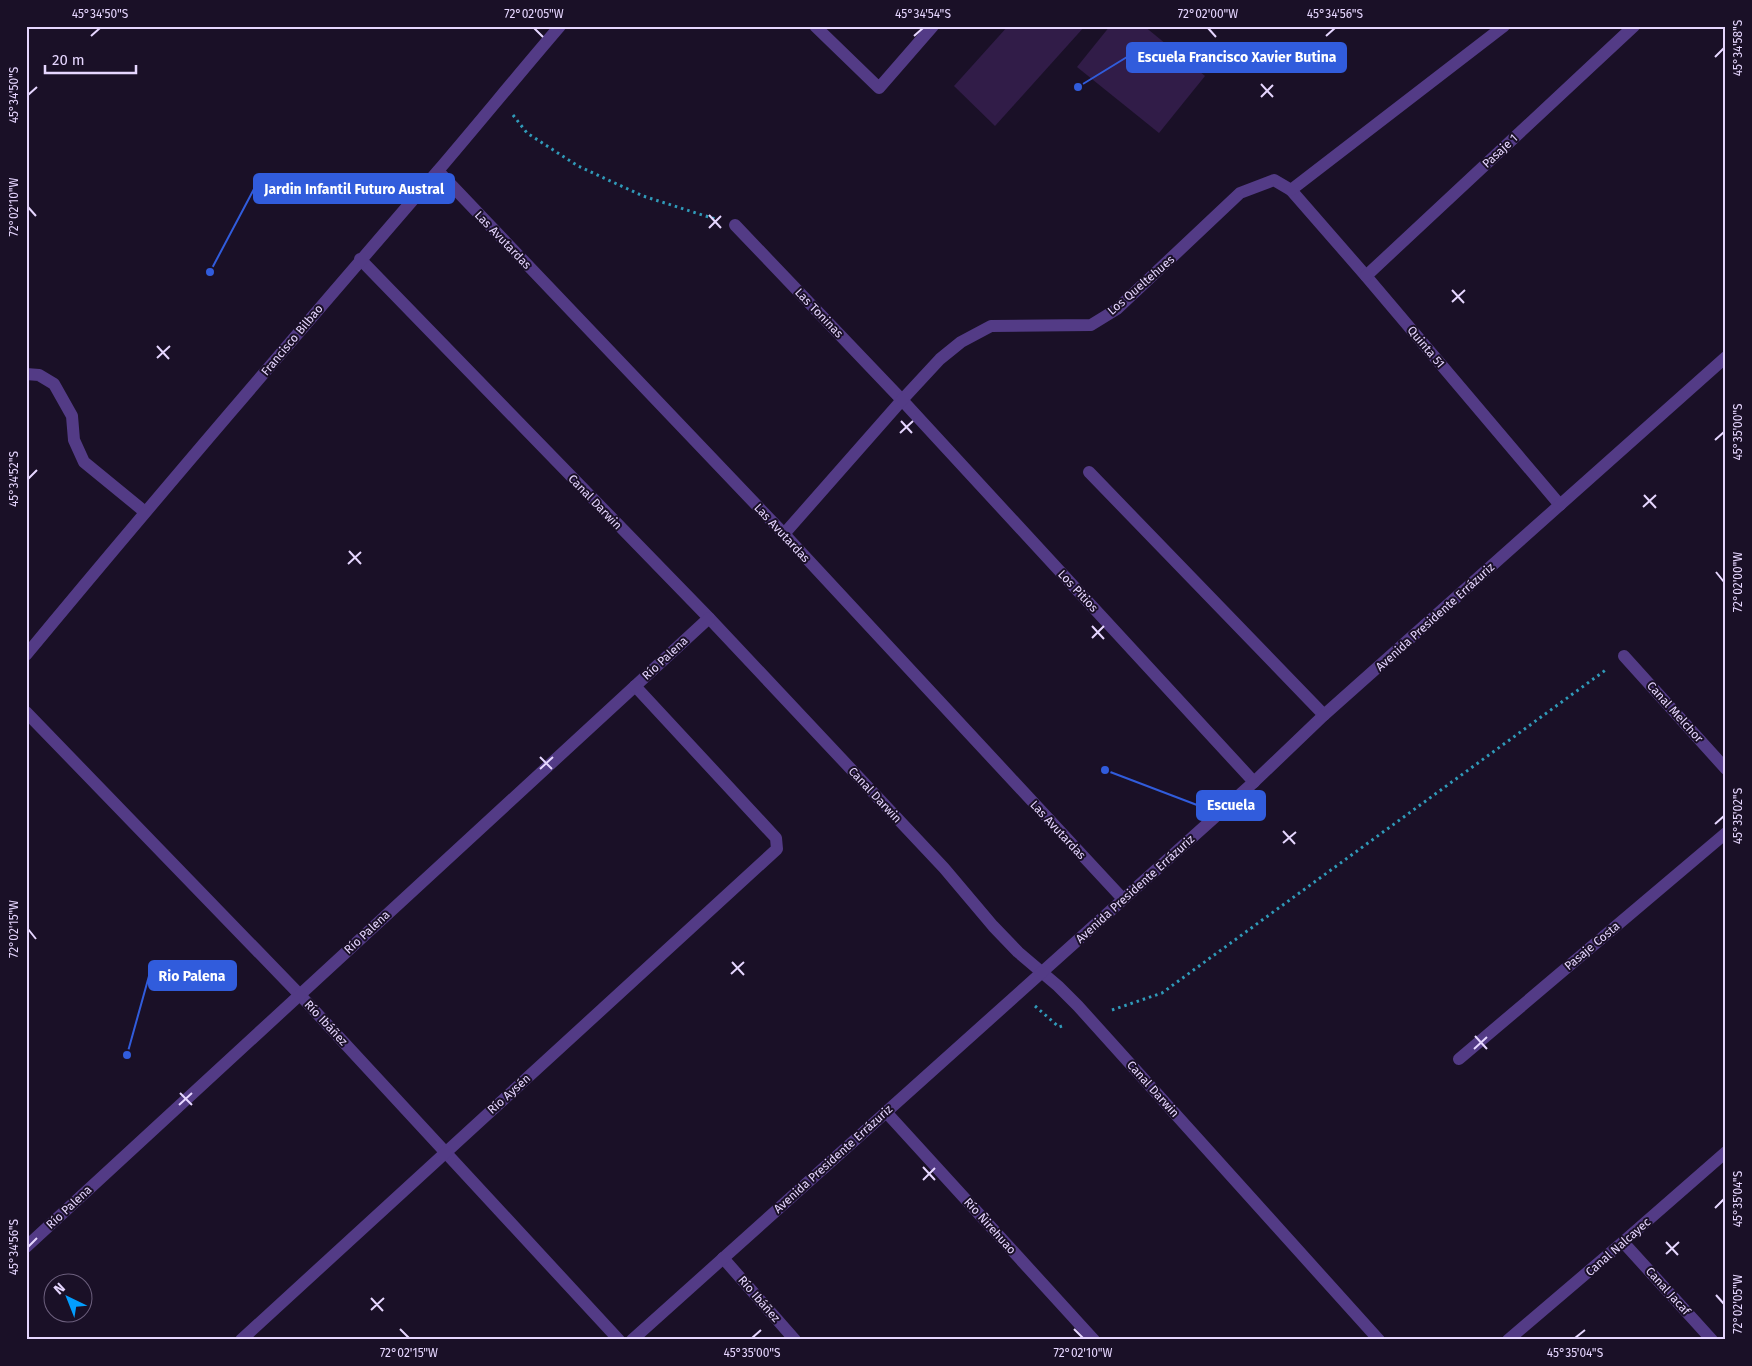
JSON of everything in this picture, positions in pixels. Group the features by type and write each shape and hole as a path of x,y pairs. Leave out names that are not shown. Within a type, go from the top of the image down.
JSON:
{"street":[{"name":"Francisco Bilbao","path":"26,655 145,512 560,26"},
{"path":"815,26 879,88 933,26"},
{"path":"1291,190 1504,26"},
{"name":"Pasaje 1","path":"1366,276 1634,26"},
{"name":"Las Avutardas","path":"438,171 784,534 1123,900"},
{"name":"Los Queltehues","path":"784,534 902,400 940,359 961,342 991,326 1091,325 1117,310 1240,193 1274,180 1291,190"},
{"name":"Quinta 51","path":"1291,190 1560,505"},
{"name":"Las Toninas","path":"735,225 902,400"},
{"name":"Canal Darwin","path":"360,259 709,618 944,868 993,926 1088,1018 1379,1340"},
{"name":"Avenida Presidente Errázuriz","path":"632,1340 1254,782 1324,715 1726,357"},
{"path":"26,374 40,375 54,384 72,416 74,440 84,462 145,512"},
{"name":"Los Pitios","path":"902,400 1254,782"},
{"path":"1089,472 1324,715"},
{"name":"Río Palena","path":"26,1247 709,618"},
{"name":"Canal Melchor","path":"1624,656 1726,769"},
{"name":"Río Aysén","path":"241,1340 777,849 776,838 635,686"},
{"name":"Río Ibáñez","path":"26,712 300,995 619,1340"},
{"name":"Pasaje Costa","path":"1459,1060 1726,833"},
{"name":"Río Ñirehuao","path":"886,1112 1094,1340"},
{"name":"Canal Nalcayec","path":"1508,1340 1726,1152"},
{"name":"Canal Jacaf","path":"1623,1242 1712,1340"},
{"name":"Río Ibáñez","path":"724,1258 795,1340"}],"path":[{"path":"499,97 527,133 578,166 643,196 735,225"},
{"path":"1019,993 1059,1027 1162,993 1624,656"}],"building":[{"path":"1008,26 1085,26 995,126 954,86"},
{"path":"1110,26 1144,26 1205,76 1159,133 1077,67"}],"place":[{"name":"Escuela Francisco Xavier Butina","path":"1078,87"},
{"name":"Jardin Infantil Futuro Austral","path":"210,272"},
{"name":"Escuela","path":"1105,770"},
{"name":"Rio Palena","path":"127,1055"}]}
